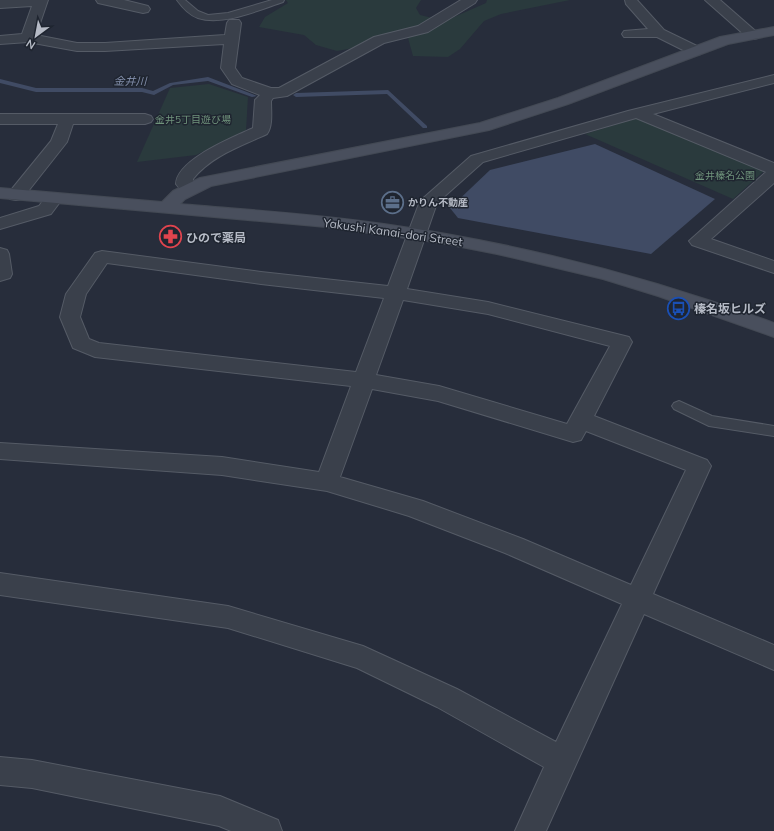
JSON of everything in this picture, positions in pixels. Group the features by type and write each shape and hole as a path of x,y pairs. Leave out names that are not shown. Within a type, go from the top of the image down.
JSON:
{"street":[{"path":"103,0 143,9"},
{"path":"234,19 228,68 237,81 269,93 282,93 379,40 423,29 470,0"},
{"path":"712,0 752,35"},
{"path":"0,4 40,1 28,38"},
{"path":"631,1 659,33 696,51"},
{"path":"166,208 179,195 190,188 216,180 483,127 563,101 726,40 774,31"},
{"path":"629,34 659,33"},
{"path":"0,40 28,38 77,47 105,47 232,39"},
{"path":"327,482 429,201 477,158 638,113 774,79"},
{"path":"190,188 185,184 184,179 189,172 204,159 261,131 263,100 269,93"},
{"path":"638,113 774,169"},
{"path":"0,119 145,118"},
{"path":"8,194 59,142 67,119"},
{"path":"774,174 698,241 774,267"},
{"name":"Yakushi Kanai-dori Street","path":"8,194 326,222 416,234 489,246 567,263 651,287 774,330"},
{"path":"0,224 45,210 54,198"},
{"path":"0,254 3,274 0,275"},
{"path":"102,257 261,278 395,293 488,308 622,342 573,434 439,394 364,380 94,350 80,343 70,317 76,294 102,257"},
{"path":"530,831 637,598 700,466 581,420"},
{"path":"0,451 222,466 327,482 415,508 514,546 774,658"},
{"path":"0,584 228,617 363,658 447,698 562,761"},
{"path":"0,771 32,774 220,811 267,831"}],"lane":[{"path":"181,0 201,16 234,19 280,0"},
{"path":"679,406 709,421 774,431"}],"green space":[{"path":"286,0 421,0 416,8 420,15 445,21 486,3 487,0 570,0 501,14 484,21 460,49 448,57 413,56 408,38 337,51 316,45 304,35 259,27 265,17 288,3"},
{"name":"金井5丁目遊び場","path":"209,84 248,97 246,130 196,155 137,162 170,88"},
{"name":"金井榛名公園","path":"637,118 764,171 733,199 585,134"}],"water":[{"path":"595,144 715,199 651,254 458,218 450,208 490,170"}],"waterway":[{"name":"金井川","path":"0,81 36,90 142,90 154,93 172,84 208,79 254,96"},
{"name":"金井川","path":"296,95 388,92 425,127"}],"place":[{"name":"かりん不動産","path":"393,202"},
{"name":"ひので薬局","path":"171,237"},
{"name":"榛名坂ヒルズ","path":"678,308"}]}
